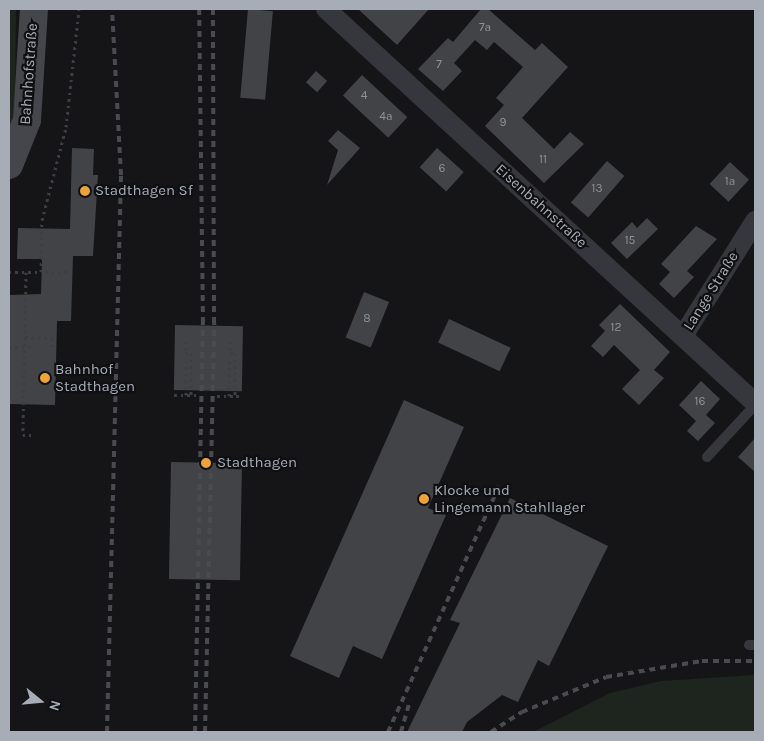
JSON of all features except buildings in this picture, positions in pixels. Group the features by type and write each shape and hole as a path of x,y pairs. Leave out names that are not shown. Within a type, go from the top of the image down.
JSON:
{"main road":[{"name":"Bahnhofstraße","path":"9,165 27,120 34,9"}],"street":[{"name":"Eisenbahnstraße","path":"326,9 755,404"},
{"name":"Lange Straße","path":"683,336 755,222"}],"lane":[{"path":"707,457 755,404"}],"path":[{"path":"41,272 42,220 66,127 79,9"},
{"path":"9,272 67,272"},
{"path":"26,272 22,435 32,435"},
{"path":"24,337 53,338 52,348"},
{"path":"186,341 186,353 192,353 191,395"},
{"path":"230,341 230,353 235,353 235,396"},
{"path":"9,347 32,347"},
{"path":"186,356 186,395"},
{"path":"229,396 230,357"},
{"path":"174,395 196,395"},
{"path":"217,396 243,396"}],"shaded area":[{"path":"9,9 16,9 15,106 9,136"},
{"path":"755,675 755,732 533,732 610,693 661,681"}],"railway":[{"path":"107,732 121,175 112,9"},
{"path":"195,732 203,323 199,9"},
{"path":"205,732 214,323 213,9"},
{"path":"388,732 501,482"},
{"path":"491,732 522,712 606,677 702,661 755,661"},
{"path":"401,732 410,700"}],"place":[{"name":"Stadthagen Sf","path":"85,191"},
{"name":"Bahnhof Stadthagen","path":"45,378"},
{"name":"Stadthagen","path":"206,463"},
{"name":"Klocke und Lingemann Stahllager","path":"424,499"}]}
